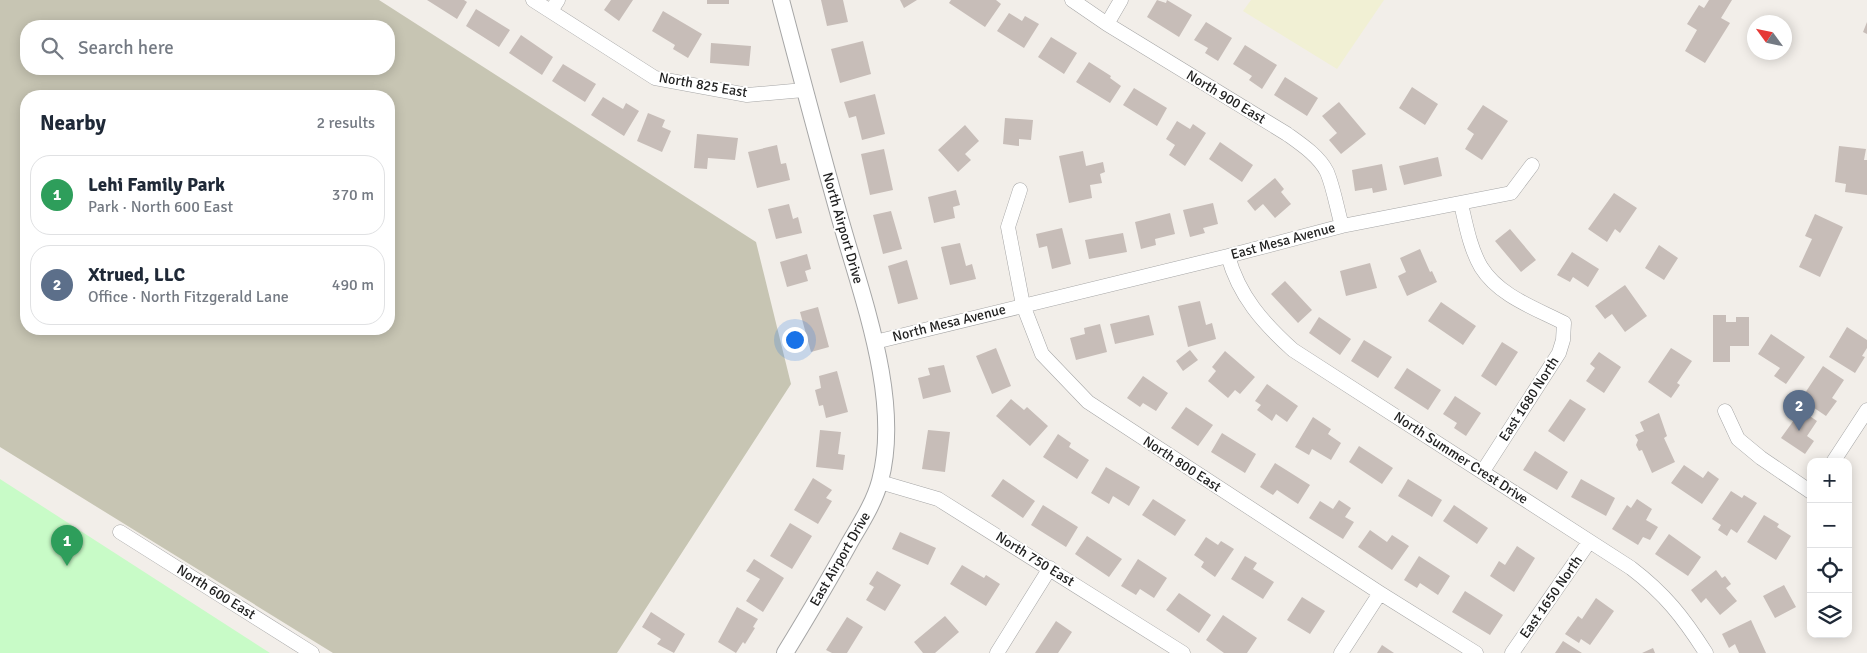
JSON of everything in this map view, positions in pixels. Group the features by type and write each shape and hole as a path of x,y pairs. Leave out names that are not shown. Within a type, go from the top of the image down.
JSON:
{"street":[{"name":"North 825 East","path":"533,0 554,6 655,78 747,95 804,90"},
{"name":"North Airport Drive","path":"781,0 874,342 886,405 884,460"},
{"name":"North 900 East","path":"1072,0 1107,24 1287,134 1305,148 1318,159 1326,172 1342,226"},
{"path":"1107,24 1121,0"},
{"name":"East Mesa Avenue","path":"1023,305 1228,256 1342,226 1511,193 1532,165"},
{"name":"North 800 East","path":"1020,190 1008,227 1023,305 1042,354 1088,402 1380,593 1476,653"},
{"name":"East 1680 North","path":"1461,204 1472,246 1481,266 1494,283 1508,294 1564,323 1563,340 1559,353 1483,471"},
{"name":"North Summer Crest Drive","path":"1228,256 1233,273 1256,314 1293,350 1631,568 1652,584 1679,612 1706,653"},
{"name":"North Mesa Avenue","path":"874,342 1023,305"},
{"path":"1836,458 1867,410"},
{"path":"1726,411 1738,439 1761,458 1807,489"},
{"name":"East Airport Drive","path":"784,653 822,594 868,511 880,482 884,460"},
{"name":"North 750 East","path":"880,482 938,498 1183,653"},
{"name":"North 600 East","path":"120,532 312,653"},
{"name":"East 1650 North","path":"1512,653 1589,542"},
{"path":"997,653 1050,568"},
{"path":"1341,653 1380,593"}],"shaded area":[{"path":"0,0 379,0 756,242 791,384 617,653 333,653 0,447"}],"green space":[{"path":"1251,0 1384,0 1337,69 1243,11"},
{"path":"0,479 270,653 0,653"}],"building":[{"path":"427,0 464,0 467,2 457,19"},
{"path":"611,0 633,0 619,21 604,10"},
{"path":"707,0 729,0 729,4 707,4"},
{"path":"821,0 843,0 848,22 827,26"},
{"path":"900,0 917,0 904,8"},
{"path":"951,0 996,0 1001,4 985,27 949,3"},
{"path":"1157,0 1166,3 1167,0 1192,15 1179,37 1147,17"},
{"path":"1709,0 1732,0 1721,18 1730,23 1705,63 1685,51 1697,30 1687,24 1699,5 1704,8"},
{"path":"476,9 510,30 499,47 466,26"},
{"path":"663,11 702,34 688,58 673,49 675,45 652,31"},
{"path":"1009,13 1022,21 1025,16 1039,24 1024,48 997,31"},
{"path":"1206,22 1232,38 1218,61 1205,53 1208,48 1194,40"},
{"path":"1867,22 1867,34 1863,32"},
{"path":"521,35 553,57 542,75 509,53"},
{"path":"1051,37 1077,53 1064,74 1038,57"},
{"path":"863,41 871,74 840,83 831,49"},
{"path":"711,43 751,46 749,66 710,63"},
{"path":"1245,45 1277,65 1262,89 1249,80 1252,76 1233,64"},
{"path":"1089,62 1111,76 1110,78 1121,86 1110,103 1076,82"},
{"path":"563,64 596,84 585,102 552,81"},
{"path":"1285,77 1318,98 1307,116 1274,95"},
{"path":"1412,87 1438,104 1425,125 1399,108"},
{"path":"1134,88 1167,108 1157,126 1123,105"},
{"path":"875,94 885,134 862,140 856,116 849,118 844,102"},
{"path":"603,97 623,109 626,103 639,111 624,136 591,115"},
{"path":"1339,102 1366,134 1341,154 1329,140 1337,133 1322,116"},
{"path":"1483,105 1508,121 1482,160 1465,149 1474,134 1467,129"},
{"path":"648,113 665,120 662,127 671,131 662,152 637,141"},
{"path":"1005,118 1033,120 1031,140 1019,139 1019,146 1003,144"},
{"path":"1177,121 1190,129 1193,124 1206,133 1185,166 1169,155 1175,145 1166,139"},
{"path":"965,125 979,141 965,154 971,160 958,172 938,150"},
{"path":"697,134 738,138 735,160 708,158 707,169 694,168"},
{"path":"1220,142 1253,165 1242,182 1209,159"},
{"path":"777,145 781,164 786,163 790,180 757,188 748,152"},
{"path":"1839,146 1866,149 1864,160 1867,160 1867,195 1845,192 1846,184 1835,182"},
{"path":"884,149 893,190 870,195 861,154"},
{"path":"1083,151 1086,166 1103,162 1105,172 1100,174 1102,183 1090,185 1092,198 1069,203 1059,156"},
{"path":"1438,157 1442,176 1404,185 1399,166"},
{"path":"1382,164 1387,190 1373,193 1372,188 1355,191 1352,170"},
{"path":"1275,178 1284,189 1281,192 1291,204 1275,218 1263,204 1255,211 1247,201"},
{"path":"956,190 960,205 953,207 955,218 934,223 928,197"},
{"path":"1614,193 1637,208 1620,233 1615,229 1607,242 1588,229"},
{"path":"1213,203 1218,224 1203,228 1205,233 1190,237 1183,210"},
{"path":"789,204 793,219 798,217 802,233 776,239 768,209"},
{"path":"891,211 902,249 883,254 873,215"},
{"path":"1170,213 1175,234 1155,239 1156,245 1141,249 1135,222"},
{"path":"1815,214 1843,227 1820,277 1799,267 1812,239 1805,236"},
{"path":"1062,228 1071,264 1052,269 1047,246 1039,248 1036,234"},
{"path":"1510,229 1536,260 1521,272 1495,241"},
{"path":"1123,233 1127,252 1089,259 1085,240"},
{"path":"960,243 966,266 972,264 976,279 950,285 941,247"},
{"path":"1659,245 1678,258 1664,280 1645,268"},
{"path":"1420,249 1430,272 1432,271 1437,282 1407,296 1398,276 1406,272 1400,258"},
{"path":"1572,252 1599,269 1588,287 1573,277 1570,282 1557,275"},
{"path":"807,254 811,269 805,271 808,281 787,287 780,262"},
{"path":"907,260 918,299 898,304 888,266"},
{"path":"1370,263 1377,288 1346,296 1340,271"},
{"path":"1285,281 1312,310 1298,323 1271,294"},
{"path":"1625,285 1647,316 1625,332 1612,314 1605,319 1595,306"},
{"path":"1200,301 1206,325 1212,323 1216,339 1188,347 1178,306"},
{"path":"1441,302 1476,326 1463,345 1428,321"},
{"path":"818,307 829,347 811,352 800,312"},
{"path":"1149,315 1154,335 1115,344 1110,324"},
{"path":"1713,315 1726,315 1726,322 1736,322 1736,317 1749,317 1749,346 1730,346 1730,362 1713,362"},
{"path":"1319,317 1351,339 1340,355 1309,333"},
{"path":"1100,324 1107,352 1076,360 1070,338 1085,334 1084,328"},
{"path":"1847,327 1867,340 1867,348 1862,356 1865,357 1855,373 1829,357"},
{"path":"1771,334 1805,357 1786,384 1774,376 1780,368 1758,354"},
{"path":"1364,340 1392,357 1378,378 1351,361"},
{"path":"1502,342 1518,352 1496,386 1481,376"},
{"path":"996,348 1011,386 992,394 976,356"},
{"path":"1671,348 1692,361 1677,383 1680,385 1671,398 1648,382"},
{"path":"1190,350 1198,360 1183,371 1176,361"},
{"path":"1225,351 1255,377 1240,394 1235,390 1228,398 1208,381 1216,371 1212,367"},
{"path":"1599,352 1621,367 1604,393 1586,381 1595,368 1590,364"},
{"path":"944,365 951,392 923,399 918,378 930,375 928,368"},
{"path":"1823,366 1844,380 1832,398 1837,401 1826,416 1801,399"},
{"path":"1407,368 1441,390 1428,410 1394,388"},
{"path":"837,371 848,412 826,418 823,405 819,406 815,390 821,388 819,376"},
{"path":"1143,376 1168,393 1156,411 1143,403 1140,407 1127,398"},
{"path":"1267,384 1298,406 1287,422 1276,414 1272,421 1257,410 1261,405 1255,401"},
{"path":"1455,396 1481,413 1466,436 1454,428 1457,423 1443,414"},
{"path":"1011,399 1024,410 1027,407 1048,426 1030,446 996,416"},
{"path":"1570,399 1586,409 1564,442 1548,431"},
{"path":"1795,406 1817,421 1807,436 1814,441 1805,454 1781,438 1794,420 1788,416"},
{"path":"1186,407 1213,425 1198,446 1171,428"},
{"path":"1659,413 1667,436 1664,438 1675,462 1652,473 1642,450 1639,451 1636,445 1638,440 1635,435 1644,431 1640,422"},
{"path":"1313,417 1331,429 1328,434 1341,443 1331,460 1312,449 1309,455 1295,447"},
{"path":"820,430 841,432 838,454 845,455 843,470 816,467"},
{"path":"928,430 950,432 945,472 922,469"},
{"path":"1222,433 1256,454 1245,473 1211,452"},
{"path":"1058,434 1071,443 1069,447 1089,460 1077,479 1043,457"},
{"path":"1359,446 1393,468 1382,484 1349,462"},
{"path":"1535,451 1568,472 1557,490 1523,470"},
{"path":"1275,463 1310,485 1298,504 1277,490 1273,495 1260,487"},
{"path":"1684,465 1703,478 1708,471 1719,479 1702,504 1671,483"},
{"path":"1106,467 1140,487 1129,506 1113,496 1109,504 1091,493"},
{"path":"813,478 832,490 826,498 832,501 818,524 794,510"},
{"path":"1003,479 1035,501 1023,518 991,496"},
{"path":"1408,479 1442,500 1432,517 1398,496"},
{"path":"1581,479 1615,498 1606,516 1571,497"},
{"path":"1731,491 1742,498 1744,495 1757,503 1737,533 1731,529 1727,536 1718,530 1721,525 1712,519"},
{"path":"1153,499 1186,520 1175,536 1142,515"},
{"path":"1637,499 1652,509 1646,520 1658,527 1650,540 1643,537 1638,545 1612,529 1627,505 1631,508"},
{"path":"1339,500 1351,508 1345,517 1354,522 1343,539 1309,518 1320,501 1333,509"},
{"path":"1043,505 1078,527 1066,547 1031,525"},
{"path":"1454,505 1488,528 1477,544 1443,521"},
{"path":"1764,515 1779,524 1777,527 1791,536 1776,560 1747,542"},
{"path":"790,523 812,536 792,569 770,556"},
{"path":"1370,530 1387,542 1392,535 1409,546 1392,570 1358,547"},
{"path":"900,532 936,548 928,565 892,549"},
{"path":"1669,534 1701,557 1688,576 1655,554"},
{"path":"1087,536 1122,559 1109,577 1075,554"},
{"path":"1206,537 1218,545 1221,541 1234,549 1215,577 1201,567 1204,562 1194,555"},
{"path":"1517,546 1535,558 1514,592 1490,576 1499,561 1505,565"},
{"path":"1245,556 1257,563 1253,569 1274,582 1263,599 1231,579"},
{"path":"1419,556 1450,576 1438,595 1420,583 1417,588 1404,580"},
{"path":"754,559 784,578 763,612 746,601 760,579 746,571"},
{"path":"1138,559 1167,578 1154,598 1140,589 1136,595 1121,586"},
{"path":"962,565 984,578 986,575 1000,584 986,606 950,584"},
{"path":"1716,570 1722,578 1725,576 1731,584 1726,588 1737,601 1720,615 1706,598 1701,603 1691,590"},
{"path":"877,571 901,585 885,611 866,600 874,587 869,584"},
{"path":"1784,585 1796,607 1775,618 1763,596"},
{"path":"1465,591 1503,615 1490,635 1452,612"},
{"path":"1179,593 1211,615 1199,633 1166,610"},
{"path":"1302,597 1325,611 1310,634 1287,620"},
{"path":"1596,598 1614,611 1590,645 1581,639 1579,643 1565,634 1578,616 1582,619"},
{"path":"737,607 758,619 745,644 743,642 736,653 718,642"},
{"path":"651,612 685,634 674,653 657,644 661,639 642,627"},
{"path":"1223,615 1257,638 1247,653 1224,653 1206,640"},
{"path":"945,616 959,632 935,653 923,653 914,642"},
{"path":"847,617 863,627 847,653 832,653 826,650"},
{"path":"1751,620 1766,653 1739,653 1735,644 1729,648 1722,634"},
{"path":"1056,621 1072,632 1058,653 1035,653"},
{"path":"1563,641 1582,653 1555,653"},
{"path":"1382,645 1394,653 1377,653"},
{"path":"1653,648 1655,653 1642,653"}],"place":[{"name":"Xtrued, LLC","path":"1799,431"},
{"name":"Lehi Family Park","path":"67,566"}]}
